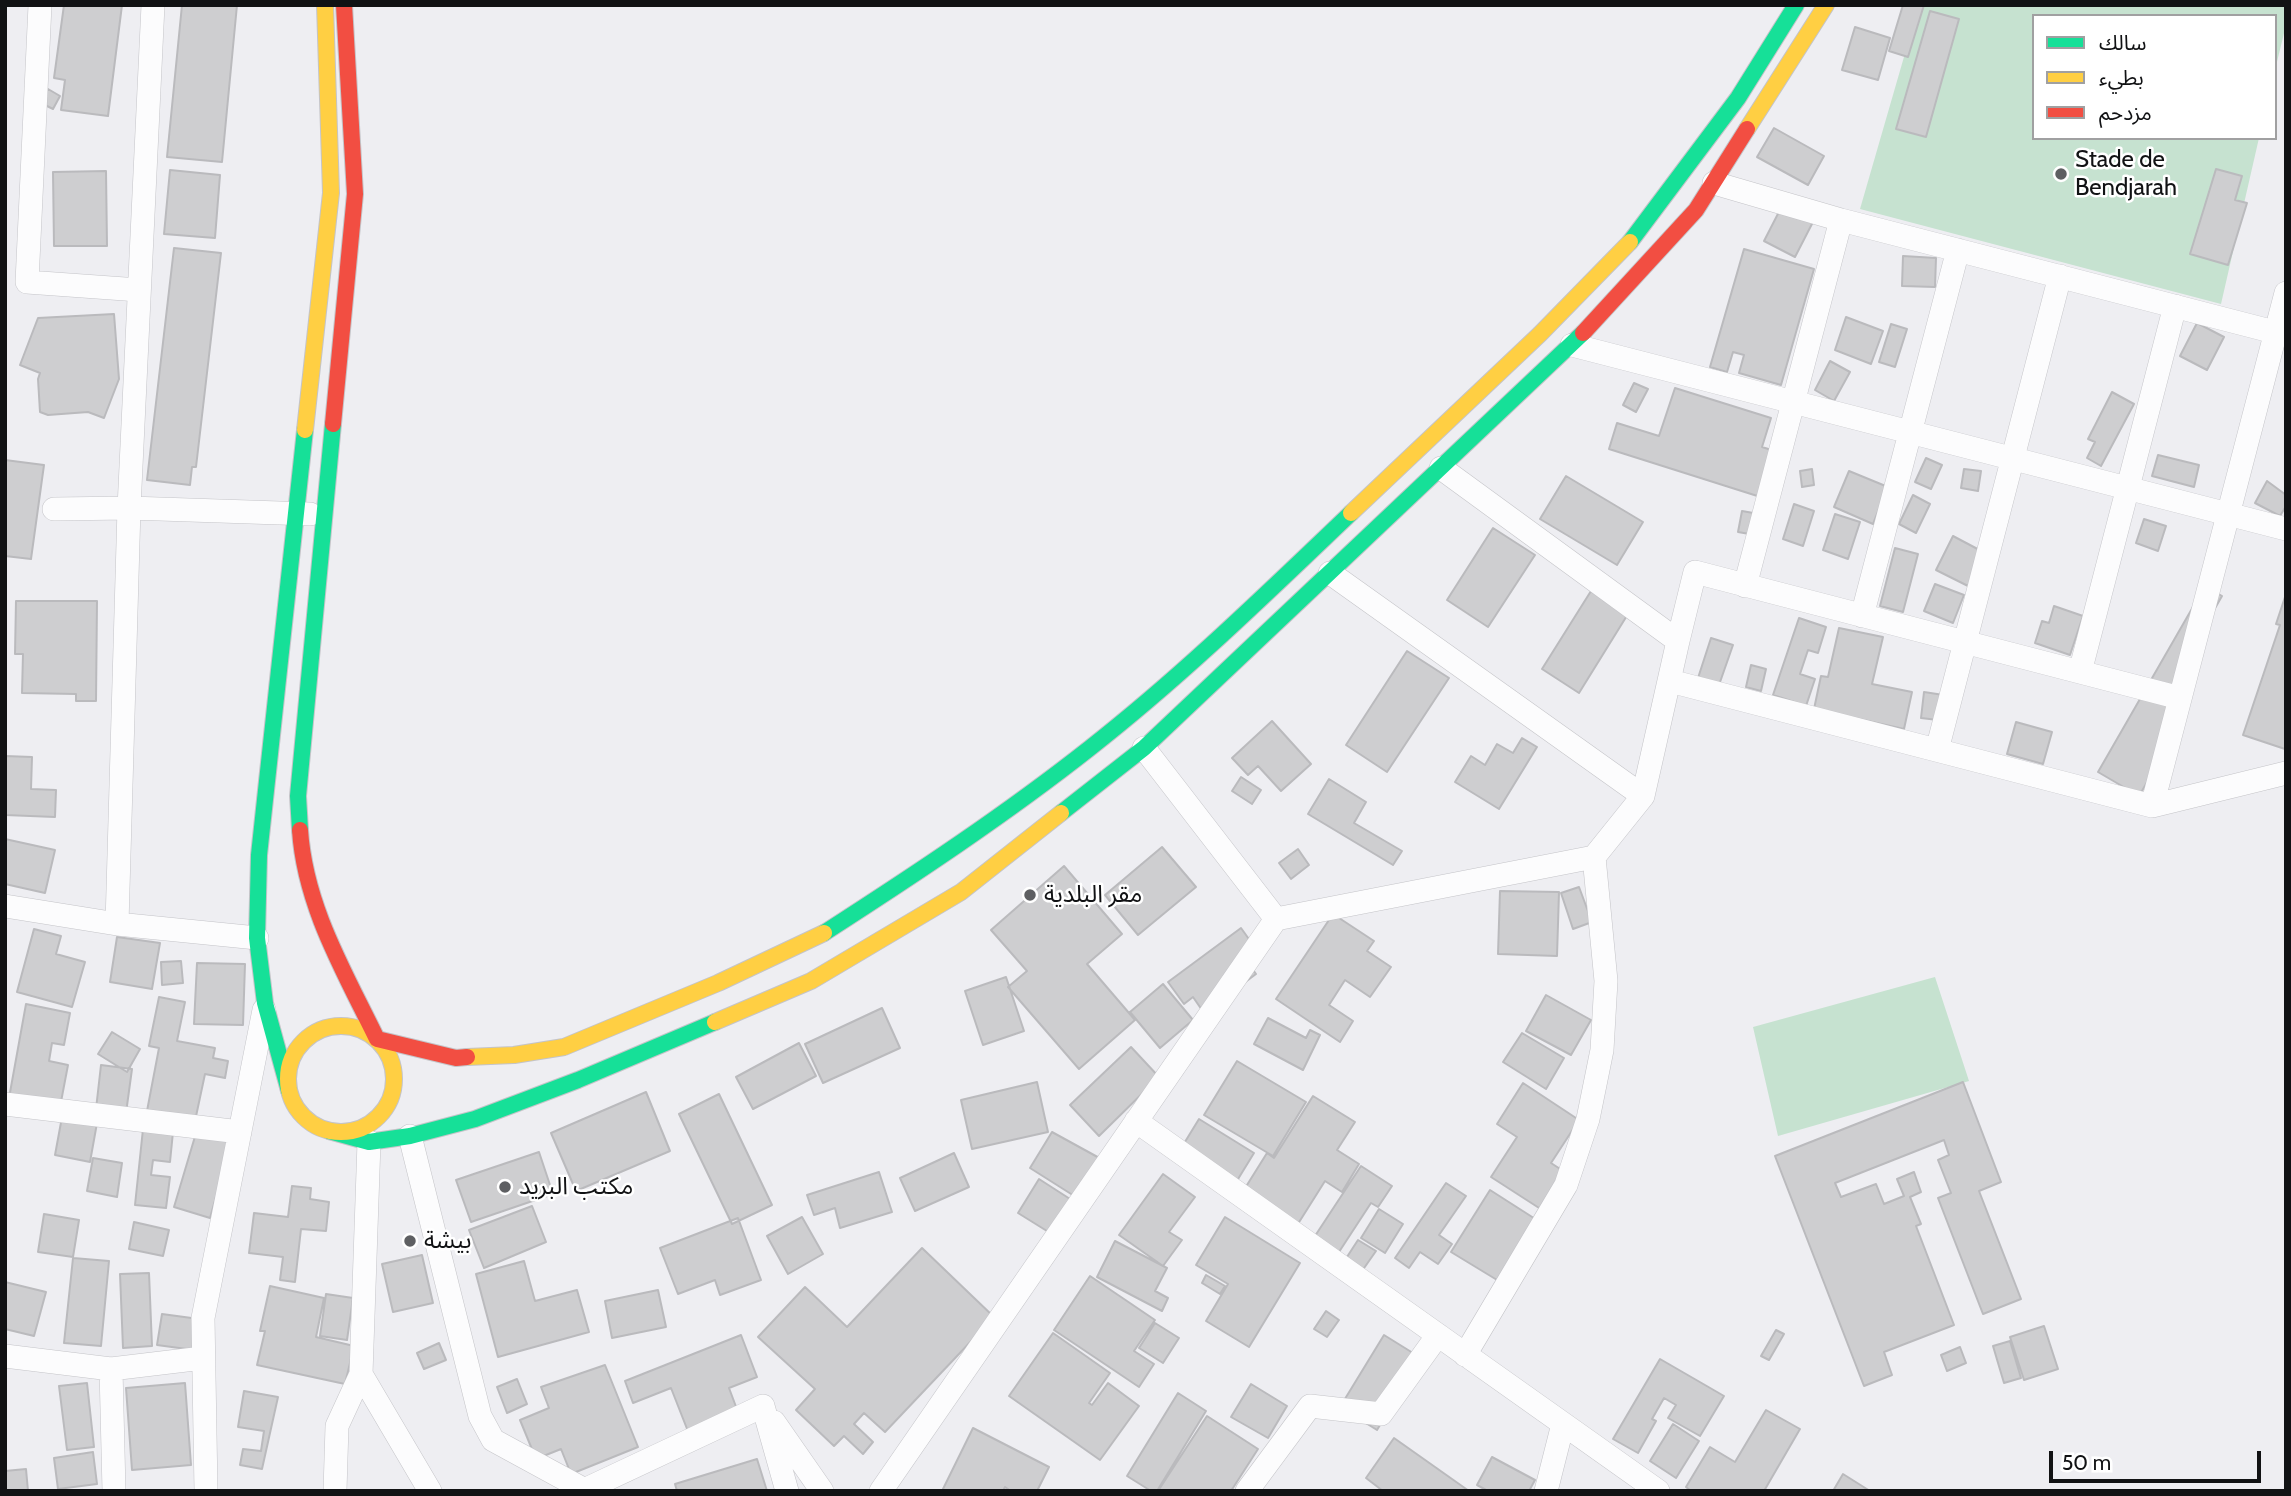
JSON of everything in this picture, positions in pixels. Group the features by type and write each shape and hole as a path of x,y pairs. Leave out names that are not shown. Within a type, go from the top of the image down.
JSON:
{"main road":[{"path":"325,5 331,193 258,855 257,938 265,1003 289,1091 298,1111 312,1124 369,1142 410,1136 475,1119 578,1080 811,981 961,892 1144,747 1572,345 1696,210 1826,5"},
{"path":"329,1131 357,1130 374,1121 386,1107 393,1090 394,1071 388,1054 377,1039 316,912 302,862 298,796 355,194 349,52 344,5"},
{"path":"289,1091 288,1072 293,1054 304,1039 320,1030 343,1025 361,1029 377,1039 456,1058 514,1055 564,1047 718,983 824,933 953,848 1090,748 1218,639 1540,334 1629,243 1677,183 1738,98 1796,5"}],"street":[{"path":"40,5 27,282 139,290"},
{"path":"117,924 129,508 153,5"},
{"path":"1714,183 1841,220 2281,333"},
{"path":"1745,586 1841,220"},
{"path":"1863,616 1958,250"},
{"path":"1937,750 2060,276"},
{"path":"2151,806 2228,514 2281,333 2286,293"},
{"path":"2080,672 2175,306"},
{"path":"1572,345 2286,529"},
{"path":"1441,468 1678,641"},
{"path":"54,509 129,508 326,514"},
{"path":"881,1491 1276,919 1594,857 1643,796 1695,572 2180,698"},
{"path":"1330,573 1643,796"},
{"path":"1670,681 2151,806 2285,770"},
{"path":"1144,747 1276,919"},
{"path":"1465,1355 1566,1185 1588,1119 1602,1050 1606,981 1594,857"},
{"path":"5,906 117,924 257,938"},
{"path":"205,1491 203,1318 265,1003"},
{"path":"5,1104 240,1132"},
{"path":"1136,1121 1658,1491"},
{"path":"410,1136 480,1416 493,1440 584,1490 763,1406"},
{"path":"335,1491 337,1426 361,1374 369,1142"},
{"path":"1247,1491 1310,1406 1381,1414 1438,1335"},
{"path":"5,1356 111,1369 203,1358"},
{"path":"111,1369 114,1491"},
{"path":"361,1374 430,1491"},
{"path":"763,1406 787,1491"},
{"path":"763,1406 822,1491"},
{"path":"1546,1491 1563,1424"}],"green space":[{"name":"Stade de Bendjarah","path":"1919,5 2286,5 2286,25 2277,62 2277,14 2032,14 2032,140 2259,140 2221,304 1860,209"},
{"path":"1935,977 1969,1081 1778,1136 1753,1027"}],"building":[{"path":"64,5 122,5 108,116 61,110 65,80 54,78"},
{"path":"182,5 237,5 222,162 167,157"},
{"path":"1903,5 1924,5 1908,57 1889,51"},
{"path":"1930,11 1959,19 1926,137 1896,129"},
{"path":"1855,27 1890,38 1878,80 1842,70"},
{"path":"48,89 60,96 53,109 41,103"},
{"path":"1774,128 1824,156 1808,185 1757,157"},
{"path":"2216,169 2242,176 2235,200 2247,203 2228,265 2190,254"},
{"path":"170,170 220,175 215,238 164,234"},
{"path":"106,171 107,246 54,246 53,172"},
{"path":"1783,204 1814,220 1795,257 1764,241"},
{"path":"174,248 221,253 196,467 192,467 190,485 147,480"},
{"path":"1744,249 1814,269 1781,385 1739,373 1744,355 1733,352 1727,372 1710,367"},
{"path":"1903,256 1936,258 1935,287 1902,286"},
{"path":"114,314 119,379 104,418 88,412 48,415 40,412 40,373 20,365 38,318"},
{"path":"1846,317 1883,331 1871,364 1835,350"},
{"path":"2197,323 2224,337 2207,370 2180,356"},
{"path":"1891,324 1907,329 1895,367 1879,362"},
{"path":"1830,361 1850,372 1834,401 1815,390"},
{"path":"1634,383 1648,389 1636,412 1623,405"},
{"path":"1675,388 1771,418 1762,447 1784,454 1770,500 1609,449 1617,423 1659,436"},
{"path":"2112,392 2134,404 2101,466 2087,458 2095,442 2088,439"},
{"path":"2158,455 2199,465 2194,487 2152,476"},
{"path":"1926,458 1942,465 1931,489 1915,482"},
{"path":"5,460 44,465 31,559 5,556"},
{"path":"1812,469 1814,485 1802,487 1800,471"},
{"path":"1964,469 1981,471 1978,491 1961,488"},
{"path":"1849,471 1888,487 1873,524 1834,507"},
{"path":"1566,476 1643,522 1617,565 1540,519"},
{"path":"2267,481 2286,495 2286,506 2280,516 2255,503"},
{"path":"1913,495 1930,504 1916,533 1899,524"},
{"path":"1794,504 1814,511 1803,546 1783,539"},
{"path":"1742,511 1759,514 1755,535 1738,532"},
{"path":"1835,514 1860,522 1848,559 1823,550"},
{"path":"2144,519 2166,526 2158,551 2136,543"},
{"path":"1493,528 1535,555 1488,627 1447,600"},
{"path":"1953,536 1987,554 1970,587 1936,570"},
{"path":"1895,548 1918,554 1903,612 1880,606"},
{"path":"1935,584 1964,595 1953,623 1924,611"},
{"path":"2205,586 2222,596 2173,682 2185,717 2139,796 2098,772"},
{"path":"1591,591 1628,614 1579,693 1542,669"},
{"path":"2286,594 2285,749 2243,735 2280,625 2276,624"},
{"path":"16,601 97,601 96,701 76,701 76,694 22,693 23,654 15,654"},
{"path":"2054,606 2083,616 2070,655 2035,643 2042,621 2049,623"},
{"path":"1799,618 1826,627 1818,653 1808,650 1800,674 1815,679 1806,706 1773,695"},
{"path":"1839,628 1883,637 1872,684 1912,692 1904,729 1814,709 1821,676 1828,677"},
{"path":"1711,638 1733,645 1719,685 1698,678"},
{"path":"1407,651 1449,678 1387,772 1346,745"},
{"path":"1751,665 1766,669 1761,691 1746,687"},
{"path":"1924,692 1950,696 1946,721 1921,718"},
{"path":"1272,721 1311,764 1281,791 1258,766 1248,775 1232,758"},
{"path":"2016,722 2052,732 2043,764 2007,754"},
{"path":"1522,738 1537,747 1499,809 1455,782 1471,756 1485,765 1497,744 1513,753"},
{"path":"5,756 32,757 31,789 56,790 55,817 5,815"},
{"path":"1241,777 1261,790 1252,804 1232,791"},
{"path":"1329,779 1366,802 1354,823 1402,851 1393,865 1308,814"},
{"path":"5,839 55,850 45,893 5,884"},
{"path":"1162,847 1196,887 1138,935 1105,895"},
{"path":"1298,849 1309,865 1291,879 1279,863"},
{"path":"1064,866 1122,934 1087,964 1135,1020 1079,1069 1008,987 1027,971 991,930"},
{"path":"1579,887 1592,922 1573,929 1561,893"},
{"path":"1500,891 1559,892 1557,956 1498,954"},
{"path":"1333,914 1374,941 1367,951 1391,967 1370,997 1345,980 1329,1005 1353,1021 1340,1042 1276,999"},
{"path":"1241,928 1256,949 1244,957 1256,974 1204,1013 1193,997 1184,1004 1168,982"},
{"path":"34,929 61,936 56,954 85,962 72,1007 17,992"},
{"path":"117,937 160,943 152,989 110,982"},
{"path":"181,961 183,983 162,985 161,962"},
{"path":"197,963 245,964 243,1025 194,1024"},
{"path":"1006,977 1024,1031 983,1045 965,991"},
{"path":"1163,984 1193,1020 1160,1048 1130,1012"},
{"path":"1546,995 1591,1020 1571,1055 1526,1031"},
{"path":"159,997 185,1002 177,1041 215,1048 213,1058 228,1061 225,1078 205,1074 195,1121 147,1111 159,1048 149,1046"},
{"path":"26,1004 70,1013 64,1045 52,1043 49,1061 68,1065 60,1107 9,1098"},
{"path":"882,1008 900,1048 823,1083 805,1044"},
{"path":"1268,1018 1306,1038 1310,1030 1320,1035 1303,1070 1254,1044"},
{"path":"112,1032 140,1049 127,1072 98,1054"},
{"path":"1522,1033 1564,1058 1546,1089 1503,1062"},
{"path":"799,1043 816,1076 753,1109 736,1077"},
{"path":"1131,1047 1159,1077 1099,1136 1070,1105"},
{"path":"1237,1061 1306,1102 1273,1156 1204,1115"},
{"path":"101,1065 132,1069 126,1113 96,1109"},
{"path":"1037,1082 1048,1132 972,1149 961,1100"},
{"path":"1963,1082 2001,1182 1979,1191 2021,1299 1983,1314 1938,1198 1951,1193 1938,1160 1949,1155 1944,1140 1835,1183 1841,1197 1876,1184 1884,1204 1904,1196 1897,1179 1914,1172 1921,1192 1910,1197 1921,1224 1916,1226 1954,1325 1884,1352 1892,1375 1864,1386 1775,1156"},
{"path":"1523,1083 1579,1120 1551,1163 1577,1180 1553,1217 1491,1177 1517,1137 1497,1124"},
{"path":"646,1092 670,1151 576,1191 551,1133"},
{"path":"719,1094 772,1205 732,1224 679,1114"},
{"path":"1313,1096 1355,1122 1337,1150 1359,1164 1342,1192 1325,1181 1296,1227 1242,1193 1267,1153 1274,1158"},
{"path":"62,1117 97,1123 90,1162 55,1155"},
{"path":"1199,1119 1254,1153 1235,1184 1180,1150"},
{"path":"199,1123 234,1134 210,1218 174,1207"},
{"path":"143,1129 173,1132 170,1162 153,1160 151,1175 170,1177 166,1208 135,1205"},
{"path":"1052,1132 1103,1160 1079,1199 1030,1168"},
{"name":"مكتب البريد","path":"539,1152 553,1194 471,1222 456,1180"},
{"path":"954,1153 969,1187 915,1211 900,1178"},
{"path":"93,1158 122,1163 117,1197 87,1191"},
{"path":"1361,1166 1392,1186 1378,1207 1371,1203 1337,1255 1313,1239"},
{"path":"879,1172 892,1212 840,1228 835,1208 814,1215 807,1195"},
{"path":"1163,1174 1195,1197 1169,1232 1182,1240 1163,1266 1119,1235"},
{"path":"1039,1179 1084,1208 1063,1241 1018,1213"},
{"path":"1446,1183 1466,1196 1439,1235 1452,1244 1438,1264 1420,1252 1409,1268 1395,1258"},
{"path":"292,1186 311,1188 310,1199 329,1202 326,1231 301,1229 295,1282 280,1280 283,1257 249,1253 254,1213 288,1217"},
{"path":"1490,1190 1540,1222 1502,1283 1451,1252"},
{"path":"532,1206 546,1242 484,1268 469,1230"},
{"path":"1379,1209 1403,1224 1385,1253 1361,1238"},
{"path":"44,1214 79,1220 73,1257 38,1252"},
{"path":"802,1217 823,1254 788,1274 767,1236"},
{"path":"1225,1217 1300,1263 1249,1347 1206,1321 1228,1284 1196,1265"},
{"path":"738,1218 761,1280 720,1295 715,1280 678,1294 660,1248"},
{"path":"134,1222 169,1230 163,1256 129,1249"},
{"path":"1358,1240 1376,1251 1362,1271 1345,1260"},
{"path":"1115,1241 1167,1268 1155,1291 1168,1298 1162,1311 1097,1277"},
{"path":"922,1248 994,1317 885,1432 864,1413 854,1424 873,1442 863,1454 844,1436 834,1446 796,1410 815,1389 758,1337 805,1287 847,1327"},
{"path":"422,1255 433,1303 393,1312 382,1264"},
{"path":"73,1258 109,1261 101,1346 64,1343"},
{"path":"524,1261 535,1301 577,1290 589,1332 498,1357 476,1274"},
{"path":"149,1273 152,1346 123,1348 120,1274"},
{"path":"1206,1275 1225,1286 1220,1294 1202,1283"},
{"path":"1090,1276 1155,1320 1134,1351 1154,1364 1139,1387 1054,1330"},
{"path":"5,1282 46,1292 34,1336 5,1329"},
{"path":"270,1286 324,1298 316,1337 354,1346 345,1384 257,1365 265,1331 260,1331"},
{"path":"658,1290 666,1327 612,1338 605,1301"},
{"path":"326,1294 353,1298 347,1340 320,1336"},
{"path":"1326,1311 1339,1320 1327,1337 1314,1329"},
{"path":"162,1314 199,1319 194,1350 157,1345"},
{"path":"1155,1323 1179,1338 1163,1363 1139,1348"},
{"path":"2044,1326 2058,1369 2024,1380 2010,1337"},
{"path":"1776,1330 1784,1334 1769,1360 1761,1356"},
{"path":"1053,1333 1110,1373 1089,1403 1092,1405 1108,1383 1139,1406 1100,1460 1009,1396"},
{"path":"741,1335 757,1377 729,1388 741,1420 691,1439 671,1388 633,1403 625,1381"},
{"path":"1384,1335 1421,1358 1377,1430 1340,1407"},
{"path":"2010,1341 2021,1378 2004,1383 1993,1346"},
{"path":"439,1343 446,1360 424,1369 417,1353"},
{"path":"1960,1347 1966,1363 1947,1371 1941,1355"},
{"path":"1660,1359 1724,1396 1700,1436 1668,1418 1676,1405 1664,1398 1652,1419 1656,1421 1638,1453 1613,1439"},
{"path":"605,1365 638,1447 571,1474 561,1449 536,1459 520,1420 549,1408 541,1387"},
{"path":"517,1379 527,1404 507,1413 497,1387"},
{"path":"87,1383 94,1447 67,1450 59,1386"},
{"path":"185,1383 191,1465 132,1470 126,1388"},
{"path":"1251,1384 1287,1406 1268,1438 1231,1417"},
{"path":"244,1391 278,1397 262,1469 240,1465 243,1449 261,1451 264,1431 238,1427"},
{"path":"1178,1393 1206,1411 1157,1491 1151,1491 1127,1476"},
{"path":"1766,1410 1800,1429 1764,1491 1691,1491 1686,1487 1710,1447 1735,1462"},
{"path":"1207,1416 1258,1449 1231,1491 1158,1491"},
{"path":"1673,1424 1699,1441 1676,1478 1650,1461"},
{"path":"973,1428 1049,1467 1037,1491 1011,1491 1005,1487 1003,1491 942,1491"},
{"path":"1394,1438 1469,1491 1383,1491 1366,1478"},
{"path":"93,1452 97,1484 58,1489 54,1458"},
{"path":"1492,1457 1535,1480 1529,1491 1488,1491 1477,1485"},
{"path":"757,1459 767,1491 677,1491 675,1484"},
{"path":"26,1469 28,1491 5,1491 5,1471"},
{"path":"1843,1474 1870,1491 1833,1491"}],"traffic: fast":[{"path":"1630,242 1738,98 1796,5"},
{"path":"1061,813 1144,748 1583,333"},
{"path":"300,830 298,796 333,424"},
{"path":"289,1091 265,1003 257,938 259,855 305,430"},
{"path":"824,933 959,844 1124,721 1191,663 1351,513"},
{"path":"329,1131 369,1142 410,1136 475,1119 578,1080 715,1022"}],"traffic: slow":[{"path":"305,430 331,193 325,5"},
{"path":"1747,129 1826,5"},
{"path":"1351,513 1540,334 1630,242"},
{"path":"715,1022 811,981 961,892 1061,813"},
{"path":"467,1057 514,1055 564,1047 718,983 824,933"},
{"path":"341,1026 361,1030 379,1041 390,1059 394,1079 390,1099 379,1117 361,1128 341,1132 321,1128 303,1117 292,1099 288,1079 292,1059 303,1041 321,1030 341,1026"}],"traffic: jam":[{"path":"333,424 355,194 344,5"},
{"path":"1583,333 1696,210 1747,129"},
{"path":"300,830 303,858 318,912 339,963 377,1039 456,1058 467,1057"}],"place":[{"name":"Stade de Bendjarah","path":"2061,174"},
{"name":"مقر البلدية","path":"1030,895"},
{"name":"مكتب البريد","path":"505,1187"},
{"name":"بيشة","path":"410,1241"}]}
